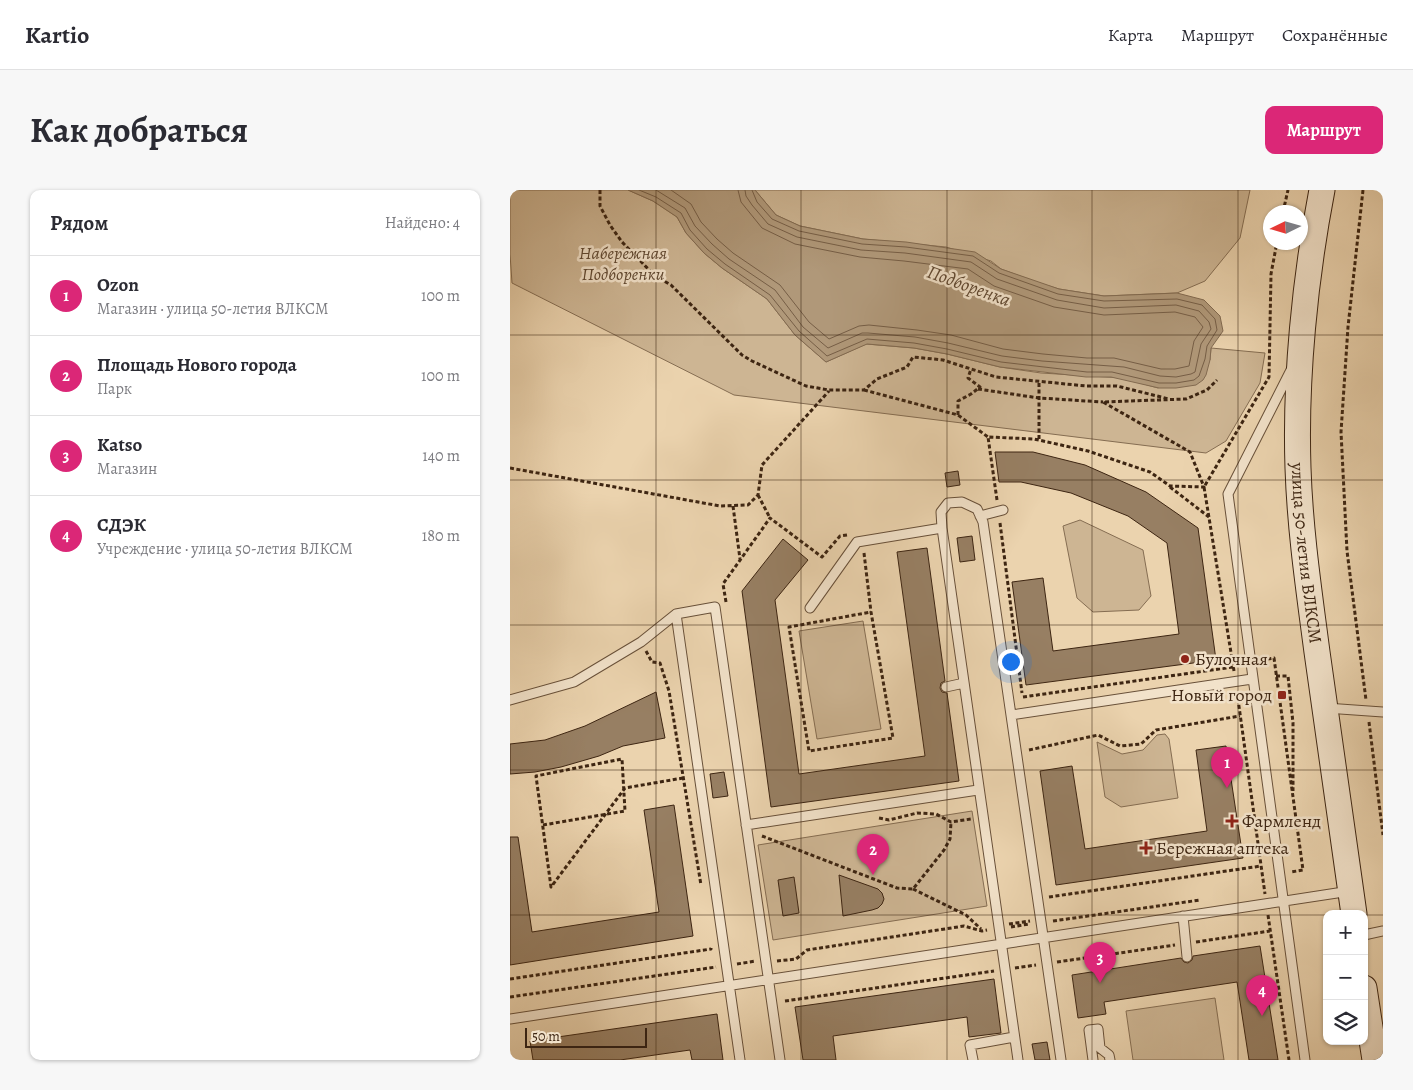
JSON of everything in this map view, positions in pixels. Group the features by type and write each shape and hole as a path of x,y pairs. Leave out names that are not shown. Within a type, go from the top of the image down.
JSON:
{"main road":[{"name":"улица 50-летия ВЛКСМ","path":"1322,190 1311,244 1301,350 1298,397 1298,468 1304,550 1352,902"},
{"path":"1366,1000 1375,1060"}],"lane":[{"path":"1301,350 1228,494 1305,1060"},
{"path":"1018,1060 1001,944 974,790 964,683 942,528 941,512 948,503 962,502 977,509 983,522 1062,1060"},
{"path":"980,516 1000,511"},
{"path":"810,608 857,542 942,528"},
{"path":"510,700 574,682 641,642 676,614 715,607 780,1060"},
{"path":"676,614 740,1060"},
{"path":"1010,715 1252,679"},
{"path":"946,687 964,683"},
{"path":"1325,708 1383,712"},
{"path":"746,825 974,790"},
{"path":"510,1019 1267,903 1283,901 1352,902"},
{"path":"1183,916 1187,957"},
{"path":"1368,934 1383,931"},
{"path":"1093,1060 1089,1030 1098,1029 1100,1048 1109,1055 1110,1060"},
{"path":"972,1060 970,1045 1014,1037"}],"path":[{"path":"600,190 600,206 622,242 655,276 671,285 742,355 752,361 806,386 829,390 864,390 958,415 988,437 1039,439 1088,451 1150,472 1209,517"},
{"path":"1285,205 1288,190"},
{"path":"1364,190 1348,327 1341,432 1347,551 1383,835"},
{"path":"1269,377 1271,274 1276,250"},
{"path":"864,390 877,379 907,367 913,357 943,360 996,377 1039,383 1117,386 1172,400"},
{"path":"971,369 968,378 980,387 978,389"},
{"path":"958,415 958,402 978,389 1039,398 1103,402 1172,400 1186,399 1206,390 1217,380"},
{"path":"1039,383 1039,439"},
{"path":"829,390 762,465 758,495 770,518 822,557 840,536 855,533"},
{"path":"1103,402 1190,452 1204,488 1170,486"},
{"path":"988,437 1000,511 1031,760"},
{"path":"510,468 720,506 748,505 758,495"},
{"path":"733,506 740,559"},
{"path":"723,584 770,518"},
{"path":"865,552 872,612 893,738 809,751 790,626 872,612"},
{"path":"641,642 652,662 660,663 669,692 702,892"},
{"path":"1023,697 1233,666 1250,661 1274,658 1303,870 1262,876"},
{"path":"1276,676 1288,676 1293,723 1293,804"},
{"path":"1030,750 1098,735 1120,746 1141,744 1156,730 1240,716"},
{"path":"542,825 605,815 625,811 625,788 622,759 536,776 542,825 551,888 605,815 625,788 684,778"},
{"path":"875,818 889,820 917,813 936,814 951,822 974,818 974,790"},
{"path":"913,889 944,850 950,839 951,822"},
{"path":"771,834 761,836 897,888 913,889 966,915 982,930"},
{"path":"1050,904 1050,897 1261,866"},
{"path":"1256,892 1265,891 1289,1060"},
{"path":"510,997 765,959 780,961 796,959 807,950 964,926 992,930 991,927 1053,921 1209,898"},
{"path":"1053,921 1056,936"},
{"path":"785,1001 1270,931"},
{"path":"510,979 711,949 709,939"}],"green space":[{"name":"Набережная Подборенки","path":"510,190 628,190 653,201 677,217 686,233 704,253 767,299 795,335 826,362 866,344 914,348 1000,367 1041,373 1123,378 1158,388 1210,360 1211,348 1265,353 1260,383 1226,441 1206,453 734,395 512,283"},
{"path":"755,190 1250,190 1240,238 1205,281 1177,293 1104,296 1059,289 1036,282 1001,269 991,261 946,247 863,239 800,226 776,215"},
{"path":"1080,520 1143,550 1151,596 1139,610 1093,612 1077,598 1063,526"},
{"path":"863,621 881,729 817,739 799,631"},
{"path":"1165,734 1169,739 1178,798 1121,807 1105,797 1097,742 1122,754 1143,750 1157,735"},
{"path":"972,811 987,906 773,940 758,845"},
{"path":"1215,998 1224,1060 1133,1060 1126,1011"}],"water":[{"name":"Подборенка","path":"628,190 755,190 776,215 800,226 863,239 906,242 975,252 1001,269 1059,289 1104,296 1177,293 1204,300 1220,316 1223,331 1211,348 1210,360 1203,380 1196,385 1176,388 1159,388 1111,377 1086,377 1000,367 914,348 867,344 826,362 795,335 767,299 704,253 686,233 677,217 653,201"}],"building":[{"path":"995,452 1033,452 1085,465 1146,492 1198,528 1216,660 1026,685 1012,582 1043,578 1053,651 1179,634 1167,543 1128,516 1071,493 1021,482 999,482"},
{"path":"958,471 960,485 947,487 945,473"},
{"path":"972,536 975,560 960,562 957,538"},
{"path":"783,539 808,560 775,600 799,774 925,756 897,552 927,548 945,681 941,683 940,688 942,692 947,693 959,781 771,807 742,591"},
{"path":"656,692 665,738 623,746 599,756 561,767 510,774 510,744 545,740 585,726"},
{"path":"1226,746 1243,858 1056,885 1040,771 1072,766 1085,849 1207,831 1196,750"},
{"path":"724,772 728,796 713,798 710,774"},
{"path":"674,805 693,936 510,965 510,837 518,837 532,932 659,912 644,810"},
{"path":"839,875 878,889 884,899 882,904 872,910 843,916"},
{"path":"794,877 799,913 783,916 778,880"},
{"path":"1260,946 1278,1060 1249,1060 1237,982 1104,1002 1106,1014 1078,1018 1072,975 1181,958 1184,962 1188,963 1192,960 1193,956"},
{"path":"994,979 1001,1033 969,1037 967,1017 833,1036 836,1060 803,1060 795,1007"},
{"path":"717,1014 723,1060 692,1060 690,1050 620,1060 533,1060 530,1041"},
{"path":"1047,1042 1050,1060 1035,1060 1032,1044"}],"place":[{"name":"Булочная","path":"1185,659"},
{"name":"Новый город","path":"1282,695"},
{"name":"Ozon","path":"1227,788"},
{"name":"Фармленд","path":"1232,821"},
{"name":"Бережная аптека","path":"1146,848"},
{"name":"Площадь Нового города","path":"873,875"},
{"name":"Katso","path":"1100,983"},
{"name":"СДЭК","path":"1262,1016"}]}
